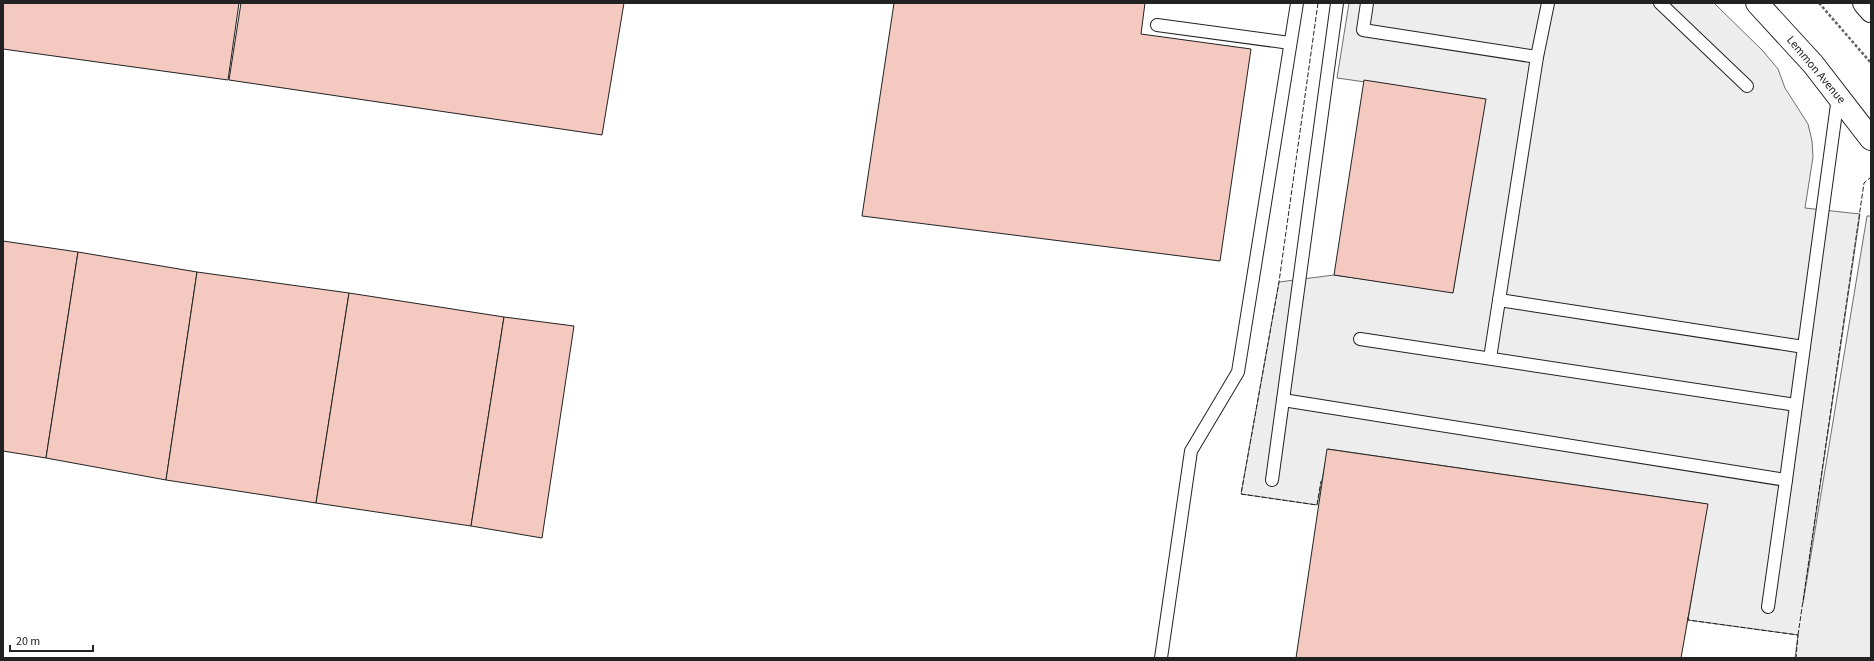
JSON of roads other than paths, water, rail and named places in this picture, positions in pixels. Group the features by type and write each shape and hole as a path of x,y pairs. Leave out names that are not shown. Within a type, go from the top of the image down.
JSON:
{"street":[{"name":"Lemmon Avenue","path":"1757,3 1813,64 1871,139"},
{"path":"1864,3 1871,11"}],"lane":[{"path":"1161,658 1191,451 1238,372 1297,3"},
{"path":"1272,480 1337,3"},
{"path":"1367,3 1363,30 1537,57"},
{"path":"1490,358 1537,57 1548,3"},
{"path":"1660,3 1747,86"},
{"path":"1157,24 1290,43"},
{"path":"1768,607 1839,96"},
{"path":"1499,300 1804,347"},
{"path":"1360,339 1796,405"},
{"path":"1283,400 1786,480"}]}
